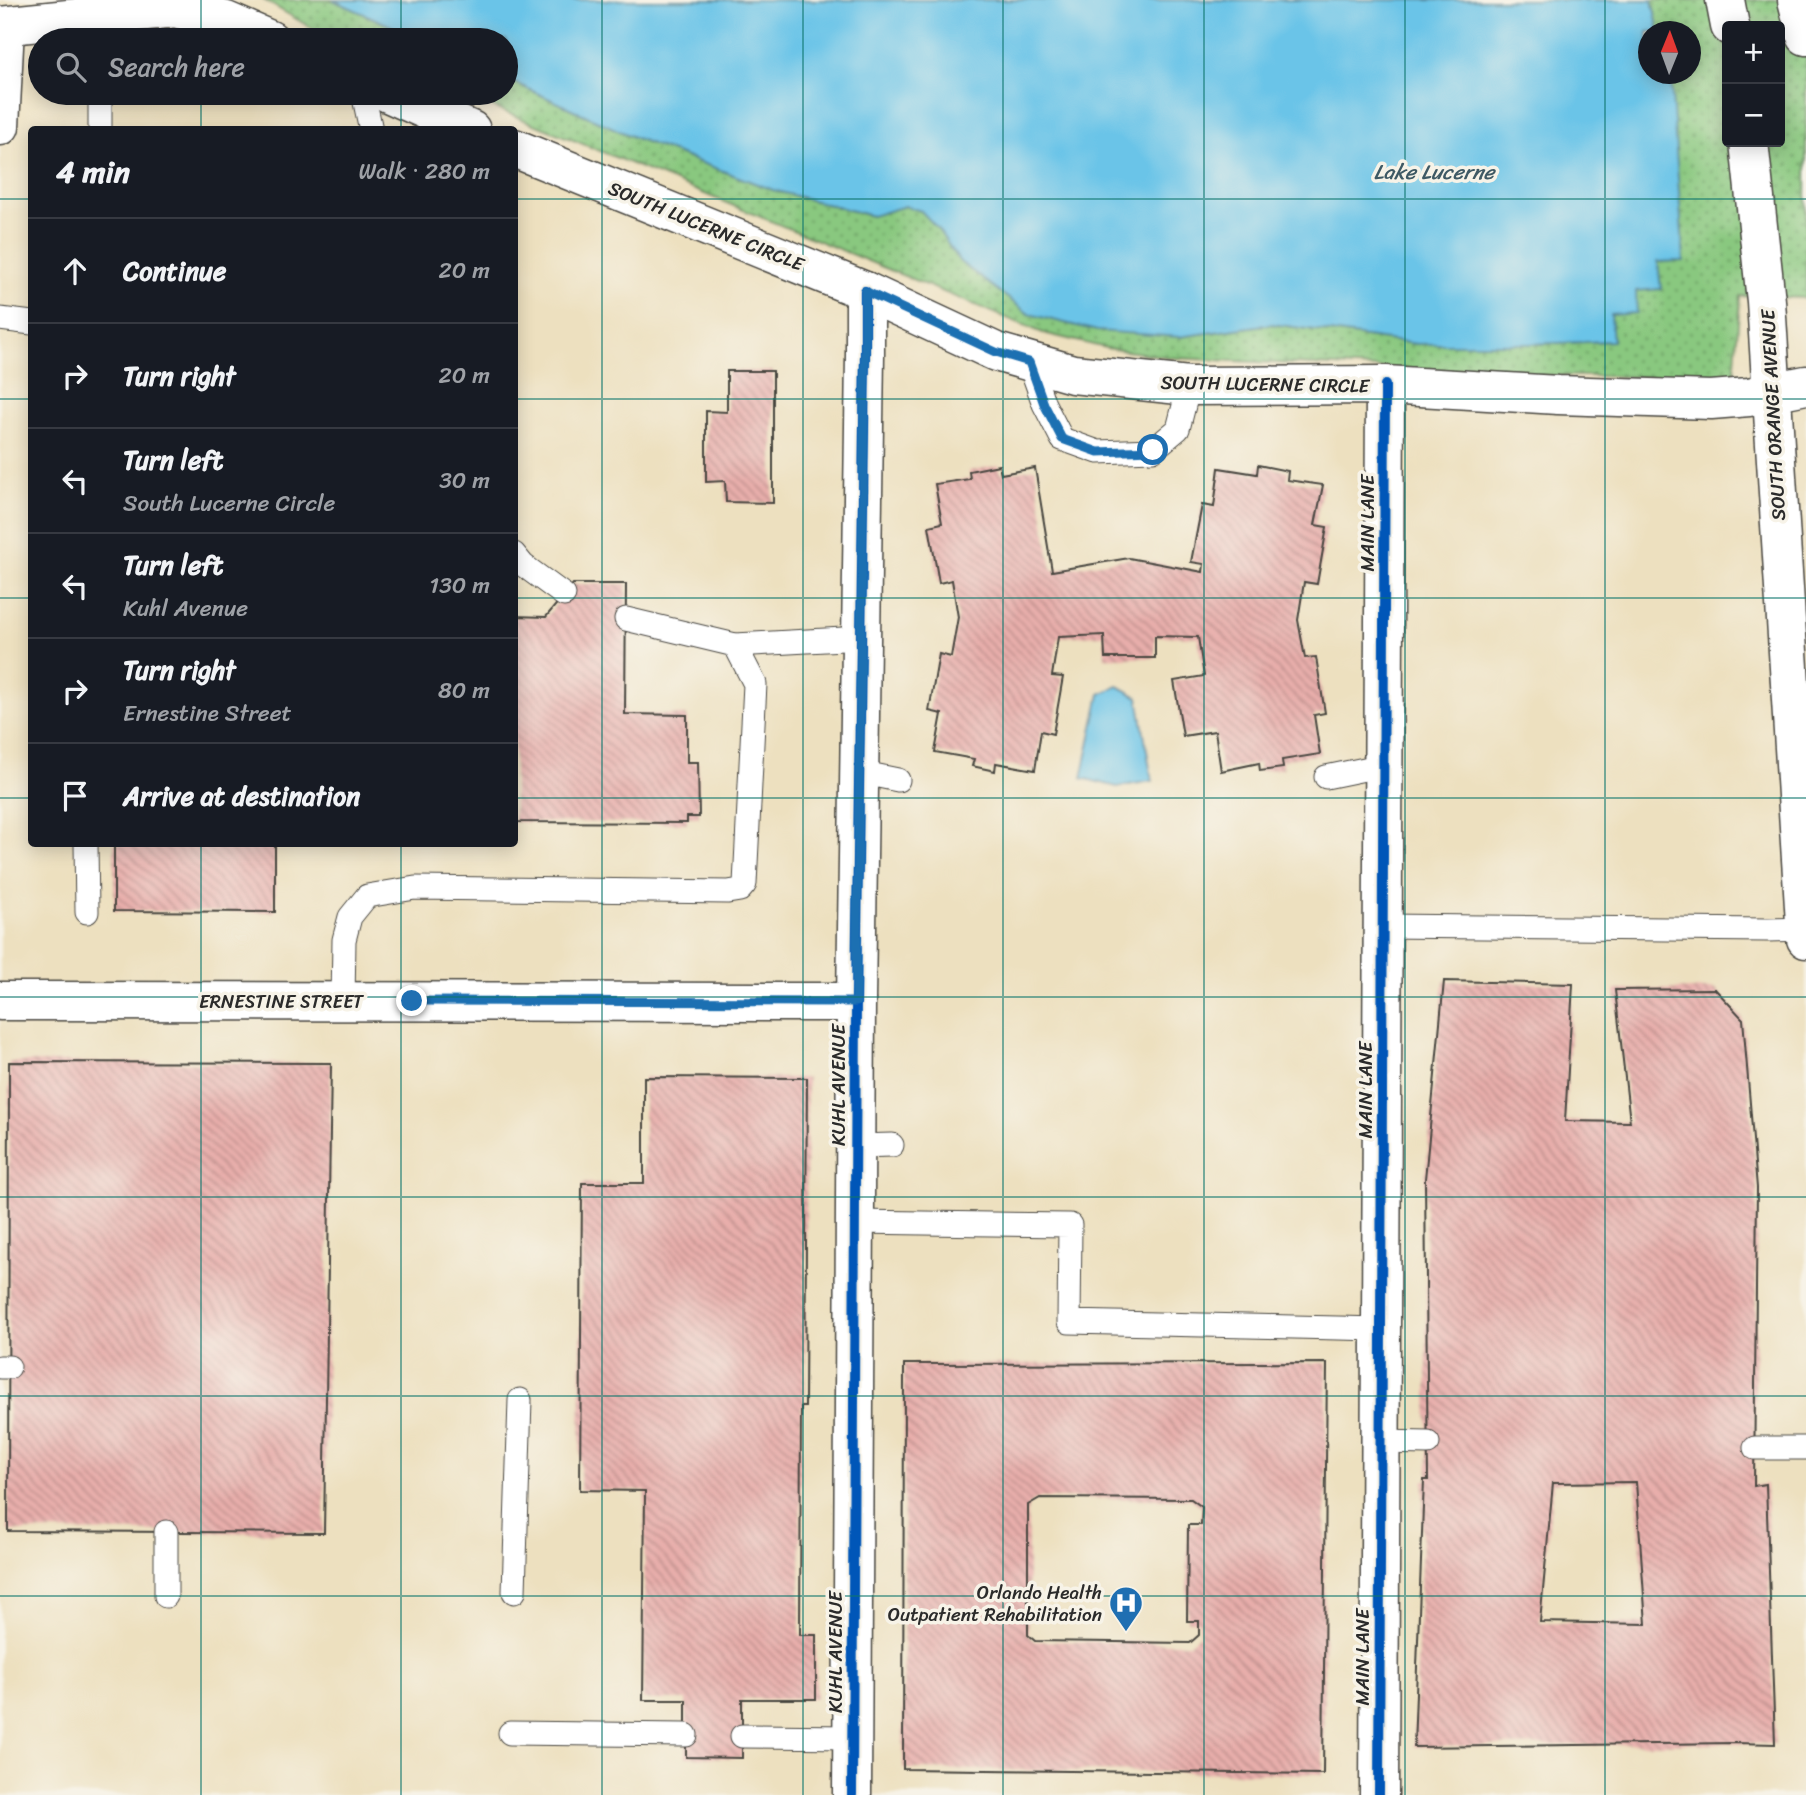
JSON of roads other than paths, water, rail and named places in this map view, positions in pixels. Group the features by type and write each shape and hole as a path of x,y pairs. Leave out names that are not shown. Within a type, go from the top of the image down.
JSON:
{"street":[{"path":"1725,0 1729,21"},
{"path":"1797,0 1806,36"},
{"path":"0,126 2,27 175,4 242,28"},
{"path":"415,105 462,126"},
{"name":"SOUTH ORANGE AVENUE","path":"1750,147 1766,301 1788,388 1806,939"},
{"name":"SOUTH LUCERNE CIRCLE","path":"518,150 865,291 996,352 1073,374 1189,386 1385,385 1711,400 1749,397 1788,388"},
{"name":"KUHL AVENUE","path":"852,1795 855,1222 874,1146 856,1002 865,291"},
{"name":"MAIN LANE","path":"1379,1795 1385,385"},
{"name":"ERNESTINE STREET","path":"0,1001 856,1002"}],"lane":[{"path":"100,105 100,126"},
{"path":"366,105 370,126"},
{"path":"0,319 28,322"},
{"path":"1029,362 1044,404 1062,439 1098,452 1153,450 1178,429 1189,386"},
{"path":"518,559 564,595"},
{"path":"626,619 735,645 861,638"},
{"path":"343,1001 344,940 350,917 367,896 415,888 740,890 745,884 755,684 735,645"},
{"path":"1326,777 1384,765"},
{"path":"859,772 898,780"},
{"path":"86,847 87,912"},
{"path":"1383,926 1805,929"},
{"path":"855,1222 1070,1225 1069,1322 1381,1329"},
{"path":"514,1592 520,1400"},
{"path":"1381,1442 1428,1443"},
{"path":"1755,1448 1806,1448"},
{"path":"166,1532 166,1596"},
{"path":"510,1733 686,1735"},
{"path":"742,1736 852,1737"}],"water":[{"name":"Lake Lucerne","path":"333,0 1652,0 1657,21 1638,21 1638,84 1671,84 1684,261 1658,262 1661,289 1636,291 1637,313 1611,315 1613,341 1416,344 1272,324 1179,337 1097,331 1029,314 960,262 937,228 921,211 905,206 872,216 773,190 633,137 518,84 518,28 395,28"},
{"path":"1118,686 1138,697 1152,781 1117,787 1082,778 1100,694"}],"place":[{"name":"Orlando Health Outpatient Rehabilitation","path":"1126,1633"}]}
